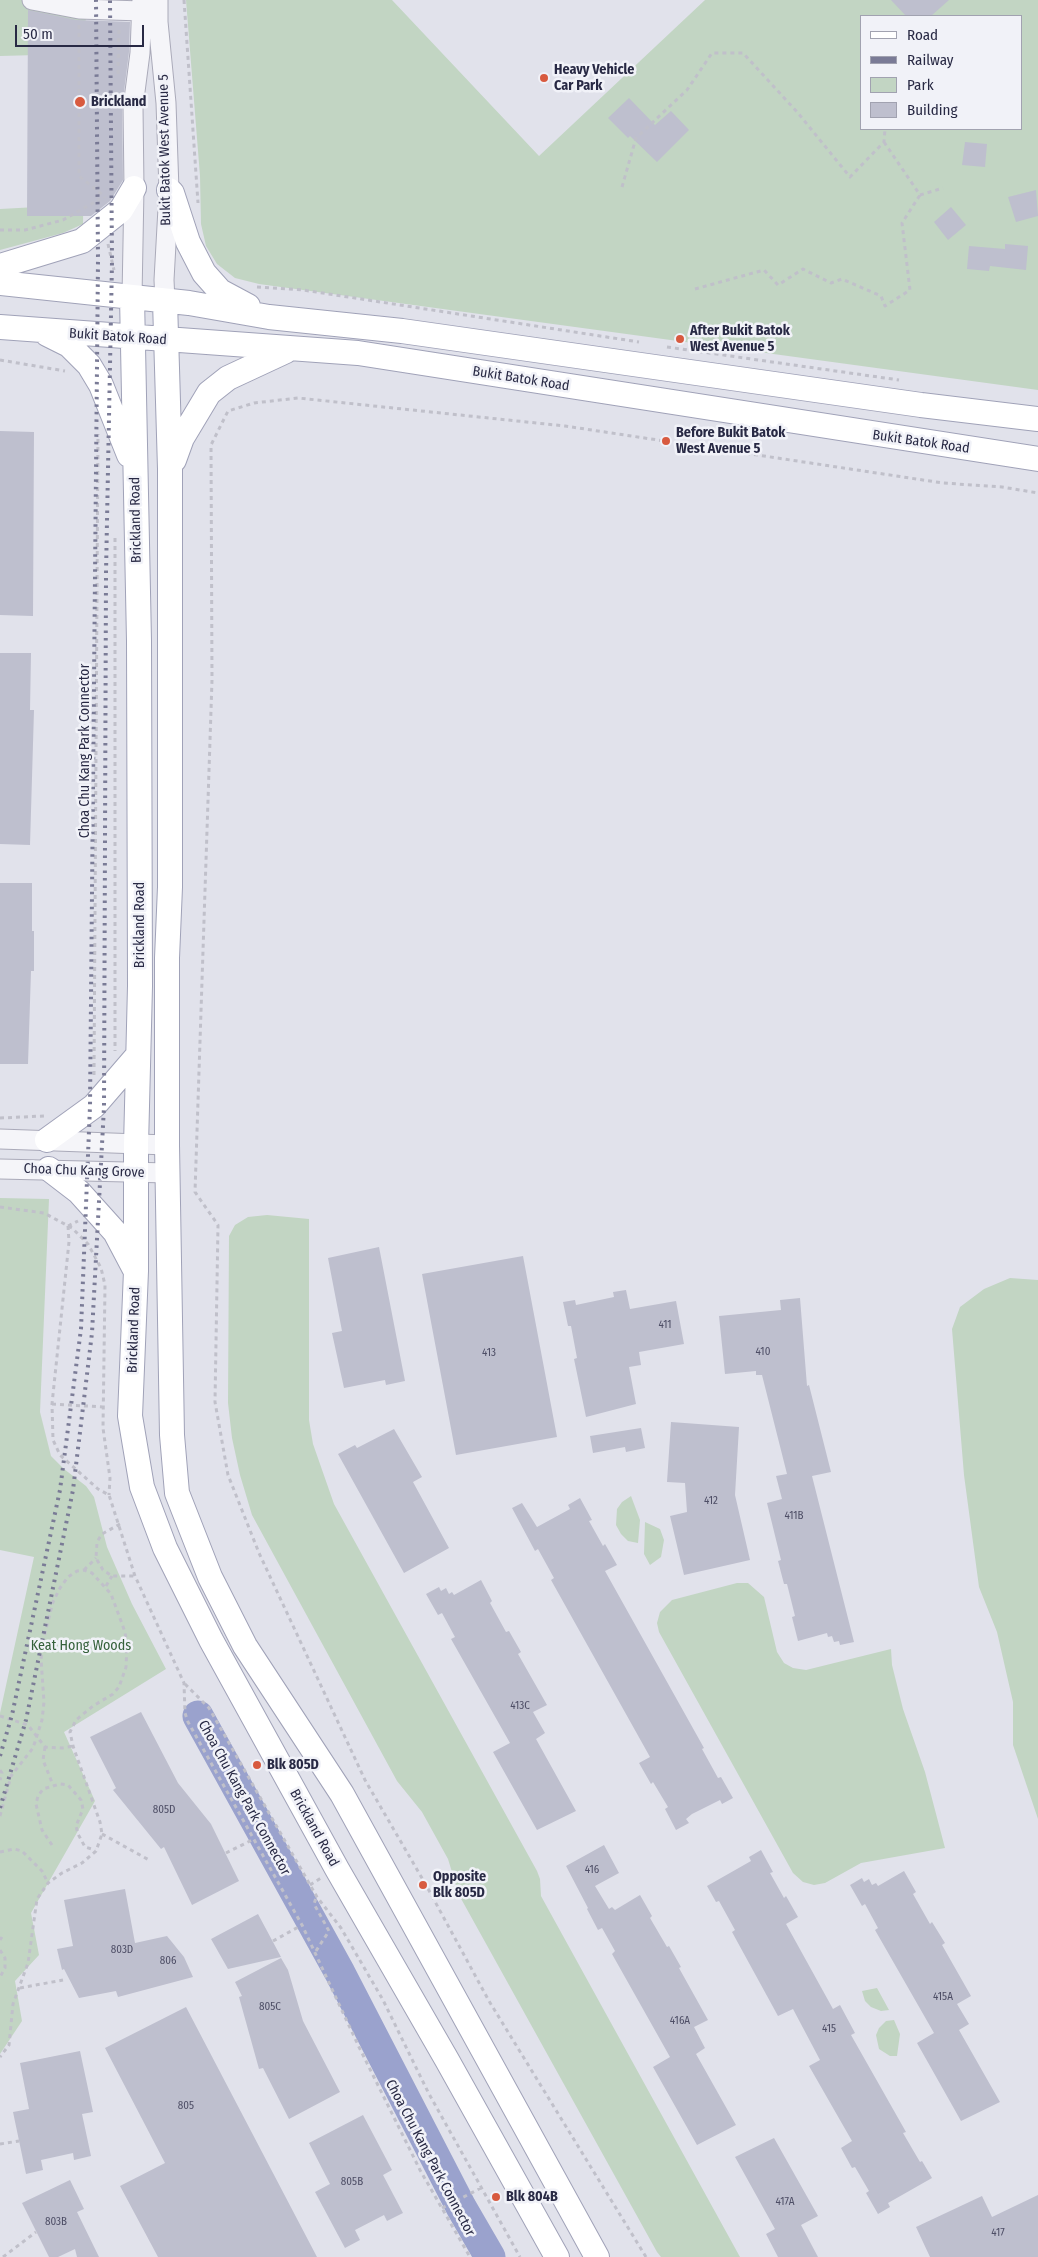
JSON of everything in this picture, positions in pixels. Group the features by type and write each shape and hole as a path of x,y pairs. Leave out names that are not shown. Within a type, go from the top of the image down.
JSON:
{"main road":[{"path":"0,266 82,241 121,210 134,188"},
{"path":"169,190 172,193 188,242 204,273 220,291 269,317"},
{"path":"0,283 165,301 269,317 402,331 921,405 1038,419"},
{"name":"Brickland Road","path":"132,297 139,709 140,986 126,1055 136,1146 136,1271 130,1416 142,1487 165,1548 229,1674 557,2257"},
{"name":"Brickland Road","path":"165,301 170,469 170,887 167,958 167,1145 172,1435 177,1493 210,1577 245,1646 342,1794 597,2257"},
{"name":"Bukit Batok Road","path":"0,327 358,354 1036,459"},
{"path":"40,330 69,345 89,365 101,386 135,468"},
{"path":"170,469 182,438 210,393 228,378 289,350"},
{"path":"844,394 871,414 873,419 872,435"},
{"path":"921,405 921,420 930,430 938,434 1036,459"},
{"path":"47,1140 94,1106 126,1055"},
{"path":"49,1169 79,1192 115,1232 136,1271"}],"street":[{"path":"32,0 79,8 142,5"},
{"name":"Bukit Batok West Avenue 5","path":"158,0 158,22 166,103 169,190 164,280 165,301"},
{"name":"Bukit Batok West Avenue 5","path":"132,297 133,107 140,53 142,5"},
{"name":"Choa Chu Kang Grove","path":"0,1139 136,1146 167,1145"},
{"name":"Choa Chu Kang Grove","path":"0,1169 168,1173"}],"path":[{"path":"184,0 198,210"},
{"path":"0,230 25,230 63,220 104,196 79,176 79,8"},
{"path":"622,187 636,138 687,90 712,53 743,53 798,113 850,177 884,142"},
{"path":"885,130 884,142 920,195"},
{"path":"695,289 764,270 778,285 803,268 831,283 842,279 880,296 885,306 910,290 902,223 920,195 943,188"},
{"path":"254,286 303,290 642,343"},
{"path":"661,346 908,381"},
{"path":"0,360 66,371"},
{"path":"646,2257 488,2001 426,1885 365,1780 259,1554 228,1475 215,1402 218,1225 195,1192 212,680 212,445 228,411 254,403 298,398 585,429 943,483 1002,487 1038,493"},
{"name":"Choa Chu Kang Park Connector","path":"94,1080 98,430"},
{"path":"115,537 126,1055"},
{"path":"0,1118 45,1116"},
{"name":"Choa Chu Kang Park Connector","path":"0,1207 44,1213 72,1228 88,1244 101,1268 105,1285 102,1428 110,1478 109,1494 135,1576 184,1684 185,1713 188,1722 316,1951 358,2047 420,2170 470,2257"},
{"path":"68,1226 69,1242 52,1404 53,1440 60,1455 98,1489 109,1494"},
{"path":"52,1404 103,1407"},
{"path":"120,1524 102,1534 97,1542 96,1558 102,1570 112,1576 135,1576"},
{"path":"84,1570 96,1558"},
{"path":"0,1816 11,1776 33,1748 42,1720 44,1702 42,1658 48,1619 60,1588 76,1571 84,1570 92,1573 106,1586 111,1594 125,1632 127,1645 126,1667 123,1679 113,1694 93,1706 76,1720 70,1732 72,1746 100,1822 102,1834 96,1851 82,1864 62,1873 48,1883 37,1899 28,1963 12,2012 11,2038 9,2045 0,2057"},
{"path":"106,1586 112,1576"},
{"path":"184,1684 209,1708 317,1897 341,1928 383,2000 428,2092 520,2257"},
{"path":"0,1716 28,1725 45,1747 62,1748 72,1746"},
{"path":"45,1747 43,1760 53,1784"},
{"path":"0,1770 2,1773 0,1780"},
{"path":"52,1845 42,1830 36,1804 38,1796 43,1789 53,1784 68,1785 81,1800 83,1808 76,1826 78,1834 85,1847 96,1851"},
{"path":"102,1834 149,1860"},
{"path":"226,1853 254,1839"},
{"path":"0,1852 14,1849 22,1851 42,1871 48,1883"},
{"path":"316,1951 329,1931 314,1904 317,1897"},
{"path":"273,1941 302,1925"},
{"path":"0,1950 5,1958 6,1968 0,1977"},
{"path":"19,1988 63,1980"},
{"path":"0,2144 19,2141"},
{"path":"442,2208 481,2188"},
{"path":"3,2257 36,2232"}],"green space":[{"path":"0,0 86,0 83,224 63,233 0,250 0,209 37,207 37,55 0,56"},
{"path":"186,0 392,0 539,156 705,0 1038,0 1038,390 259,284 235,278 217,264 206,246 201,224 200,176"},
{"name":"Keat Hong Woods","path":"0,1198 49,1199 40,1412 51,1456 86,1486 94,1497 107,1547 132,1604 166,1669 64,1732 95,1801 31,1913 39,1955 15,1981 22,2021 0,2054 0,1713 34,1557 0,1550"},
{"path":"267,1215 309,1219 309,1420 313,1444 334,1504 537,1871 540,1879 541,1896 740,2257 661,2257 657,2252 459,1895 448,1859 422,1812 397,1781 252,1515 240,1475 232,1438 228,1403 229,1236 235,1225 248,1217"},
{"path":"1010,1278 1038,1280 1038,1819 1013,1745 1013,1702 997,1632 979,1587 964,1475 952,1329 960,1307 984,1289"},
{"path":"631,1496 640,1520 638,1543 628,1541 616,1525 617,1509 622,1502"},
{"path":"645,1522 660,1529 664,1540 661,1557 650,1565 644,1554"},
{"path":"737,1583 748,1583 764,1597 777,1652 784,1663 793,1668 806,1670 891,1649 892,1665 903,1709 925,1772 945,1848 861,1863 825,1883 814,1885 803,1882 793,1873 659,1632 657,1623 660,1612 672,1600"},
{"path":"877,1988 889,2010 881,2011 871,2007 865,2001 862,1991"},
{"path":"894,2020 900,2034 897,2056 890,2056 879,2049 876,2035 879,2028 886,2021"}],"building":[{"path":"891,0 949,0 932,15 905,15"},
{"name":"Brickland","path":"28,10 77,20 130,22 129,52 122,107 123,180 110,201 91,216 27,216"},
{"path":"629,98 655,125 671,111 689,130 657,162 630,136 628,138 608,118"},
{"path":"965,142 987,144 985,167 962,165"},
{"path":"1036,190 1038,216 1016,222 1008,197"},
{"path":"951,207 966,225 948,240 934,222"},
{"path":"1005,244 1028,246 1026,270 990,266 989,271 967,269 969,246 1005,249"},
{"path":"0,431 34,432 33,616 0,615"},
{"path":"0,653 31,653 30,710 34,710 30,845 0,844"},
{"path":"0,883 32,883 34,971 31,971 28,1064 0,1064"},
{"path":"379,1247 405,1381 386,1385 385,1380 344,1388 332,1333 342,1331 328,1258"},
{"path":"523,1256 557,1437 456,1455 422,1274"},
{"path":"626,1290 630,1309 676,1301 684,1344 639,1352 641,1365 629,1367 636,1404 586,1417 574,1359 577,1358 571,1326 568,1326 563,1302 575,1300 576,1305 614,1297 613,1292"},
{"path":"800,1298 807,1386 809,1385 831,1472 812,1476 854,1642 840,1645 839,1641 834,1642 832,1636 828,1637 827,1633 798,1641 792,1617 795,1616 787,1584 784,1584 778,1561 781,1560 767,1503 782,1499 776,1476 787,1474 762,1375 756,1375 756,1371 725,1374 719,1316 781,1310 780,1300"},
{"path":"671,1422 739,1427 735,1495 750,1560 684,1575 670,1516 687,1512 685,1483 667,1482"},
{"path":"641,1428 645,1448 626,1452 625,1447 593,1453 590,1436"},
{"path":"394,1429 422,1477 413,1482 449,1548 404,1573 338,1454 355,1445 357,1448"},
{"path":"580,1498 592,1520 589,1521 603,1546 605,1544 617,1565 605,1571 704,1748 702,1749 718,1778 721,1777 733,1798 722,1804 720,1800 692,1814 686,1819 689,1823 676,1830 665,1809 668,1807 653,1782 651,1784 639,1763 650,1757 551,1580 554,1578 538,1549 535,1551 512,1508 522,1503 537,1527 570,1509 568,1505"},
{"path":"481,1580 492,1601 490,1603 506,1632 509,1631 521,1652 518,1654 547,1705 533,1712 545,1733 536,1739 576,1811 537,1830 493,1752 510,1743 451,1639 455,1637 442,1613 438,1615 426,1594 439,1587 441,1591 446,1588 449,1594 452,1592 454,1595"},
{"path":"141,1712 178,1783 211,1824 239,1881 192,1905 164,1847 161,1849 113,1790 116,1788 90,1737"},
{"path":"604,1845 619,1873 595,1886 609,1909 612,1907 615,1910 640,1895 652,1916 650,1918 681,1967 679,1968 708,2020 694,2027 705,2048 696,2054 736,2125 697,2145 653,2067 670,2057 612,1954 615,1951 602,1928 598,1930 566,1866"},
{"path":"761,1850 773,1872 770,1873 784,1898 786,1896 798,1917 786,1924 833,2009 840,2005 855,2033 851,2035 906,2132 903,2133 932,2178 888,2203 890,2207 878,2214 866,2193 869,2191 855,2167 852,2168 841,2148 852,2141 809,2066 820,2060 793,2009 778,2016 732,1932 735,1930 719,1901 716,1902 707,1886 751,1861 749,1857"},
{"path":"904,1871 916,1892 913,1894 930,1924 932,1922 945,1943 942,1945 971,1996 957,2004 969,2024 959,2030 1000,2102 961,2121 917,2043 934,2033 875,1930 878,1928 865,1904 862,1906 850,1885 862,1878 864,1882 869,1879 872,1885 876,1883 878,1886"},
{"path":"125,1889 135,1943 167,1936 184,1957 193,1977 118,1997 116,1991 79,1998 64,1969 62,1970 57,1949 73,1946 64,1900"},
{"path":"258,1914 281,1957 228,1969 211,1939"},
{"path":"281,1958 288,1970 303,2021 340,2092 289,2119 263,2068 259,2069 239,1997 242,1996 235,1982"},
{"path":"186,2007 317,2257 158,2257 120,2186 165,2163 105,2048"},
{"path":"80,2051 93,2112 82,2114 91,2156 74,2160 73,2153 41,2160 43,2170 26,2174 13,2112 29,2109 20,2063"},
{"path":"363,2115 392,2170 383,2175 403,2213 387,2221 384,2215 355,2230 360,2240 345,2248 315,2192 330,2184 309,2143"},
{"path":"774,2138 818,2216 801,2225 818,2257 778,2257 766,2234 775,2229 735,2157"},
{"path":"70,2180 84,2209 77,2212 99,2257 77,2257 75,2249 58,2257 49,2257 22,2203"},
{"path":"1038,2195 1038,2257 930,2257 916,2227 982,2196 992,2217"}],"waterway":[{"path":"198,1716 340,1973 461,2207 490,2257"}],"railway":[{"path":"0,1756 12,1715 60,1490 81,1329 90,1106 98,260 96,0"},
{"path":"0,1808 26,1720 73,1490 92,1333 104,1107 106,573 112,262 110,0"}],"place":[{"name":"Heavy Vehicle Car Park","path":"544,78"},
{"name":"Brickland","path":"80,102"},
{"name":"After Bukit Batok West Avenue 5","path":"680,339"},
{"name":"Before Bukit Batok West Avenue 5","path":"666,441"},
{"name":"Blk 805D","path":"257,1765"},
{"name":"Opposite Blk 805D","path":"423,1885"},
{"name":"Blk 804B","path":"496,2197"}]}
